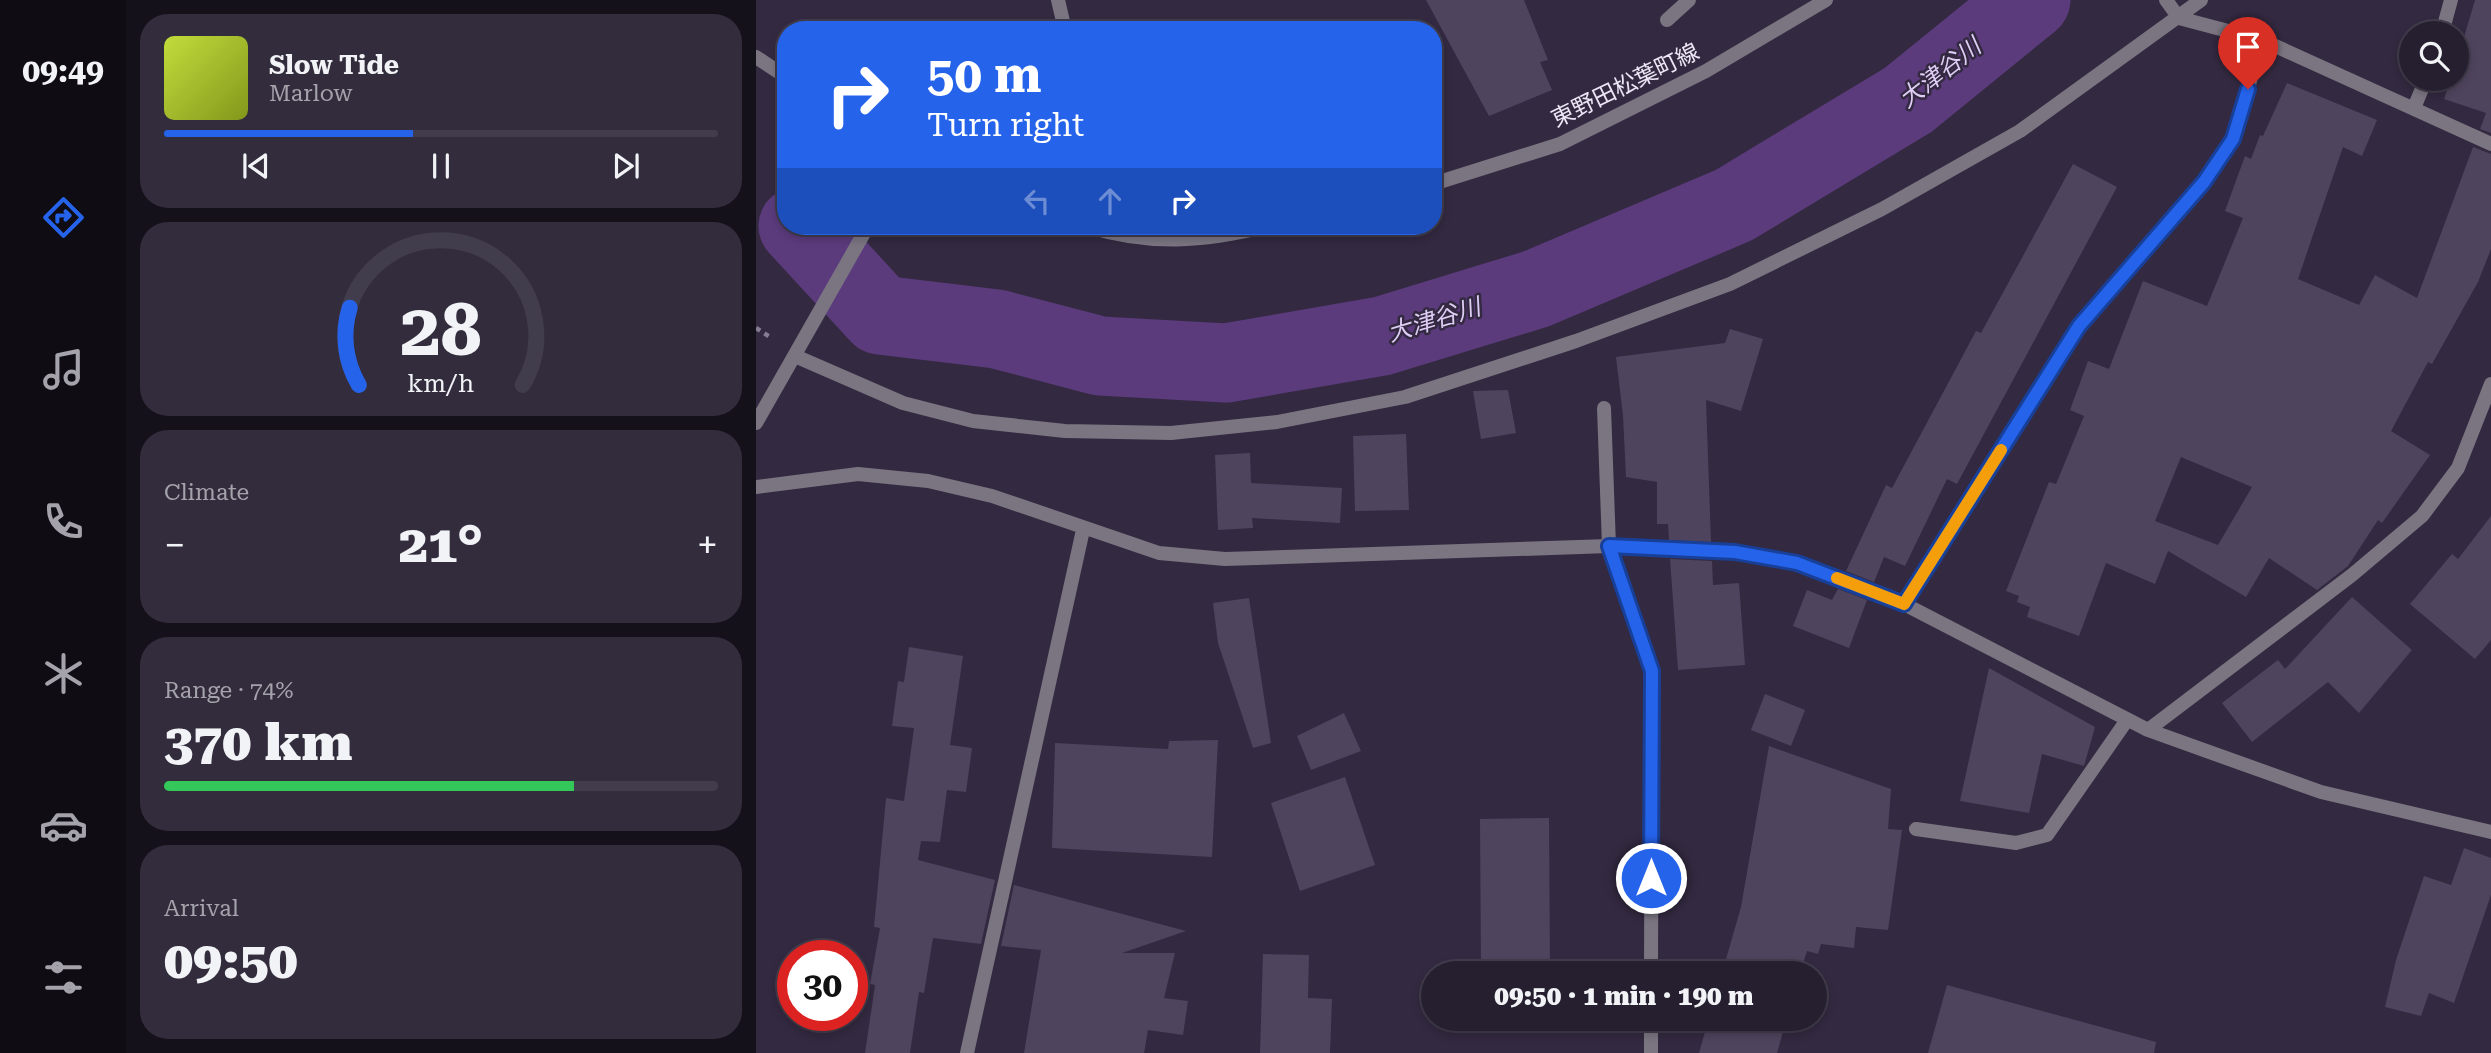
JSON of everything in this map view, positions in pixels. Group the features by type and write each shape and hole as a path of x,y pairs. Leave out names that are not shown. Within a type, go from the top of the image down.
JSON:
{"street":[{"path":"1058,0 1063,21"},
{"path":"1667,20 1689,0"},
{"name":"東野田松葉町線","path":"1442,181 1560,144 1706,72 1826,0"},
{"path":"795,356 903,403 973,421 1065,431 1171,433 1277,422 1405,397 1576,341 1730,284 1882,209 2020,131 2172,8 2201,0"},
{"path":"2446,21 2452,0"},
{"path":"2172,8 2262,40 2491,144"},
{"path":"1904,604 2079,326 2204,182 2233,139 2262,40"},
{"path":"756,57 777,70"},
{"path":"2414,108 2421,91"},
{"path":"756,423 863,235"},
{"path":"1117,235 1186,242 1222,235"},
{"path":"2148,730 2352,575 2421,516 2458,468 2491,384"},
{"path":"1604,408 1609,546 1652,671 1651,961"},
{"path":"756,487 858,474 928,481 992,496 1083,530 1159,553 1225,559 1609,546 1735,552 1797,563 1904,604 2148,730 2321,792 2491,832"},
{"path":"967,1053 1083,530"},
{"path":"1916,829 2016,843 2047,835 2127,720"},
{"path":"1651,1031 1651,1053"}],"building":[{"path":"1426,0 1524,0 1548,60 1540,62 1552,90 1489,116 1442,29 1442,21 1437,21"},
{"path":"2475,0 2491,0 2491,133 2480,129 2486,113 2444,99 2447,91 2469,91 2469,21"},
{"path":"2287,83 2377,120 2362,156 2343,147 2298,279 2359,305 2375,275 2417,298 2473,147 2491,154 2491,249 2478,282 2432,364 2428,362 2391,431 2430,455 2382,523 2378,520 2348,566 2317,590 2269,558 2246,597 2168,551 2155,584 2106,563 2079,636 2027,617 2030,607 2017,602 2019,596 2006,591 2049,482 2056,484 2084,416 2070,410 2088,361 2109,369 2143,281 2207,306 2243,218 2225,211 2245,156 2251,159 2260,135 2263,136","holes":["2181,457 2252,487 2218,545 2155,521"]},
{"path":"2073,164 2117,187 1957,484 1947,479 1905,566 1884,557 1874,582 1846,571 1886,485 1892,488 1976,331 1981,333"},
{"path":"1730,329 1763,339 1741,411 1706,400 1711,542 1669,540 1668,524 1657,524 1657,482 1626,477 1616,357 1725,343"},
{"path":"1508,390 1516,433 1481,439 1473,391"},
{"path":"1406,434 1409,510 1355,511 1353,436"},
{"path":"1250,453 1251,483 1342,488 1340,523 1252,518 1253,528 1218,530 1215,455"},
{"path":"2491,516 2491,640 2475,659 2410,604 2452,554 2458,559"},
{"path":"1670,559 1712,561 1713,585 1739,583 1745,665 1678,670"},
{"path":"1838,589 1867,600 1849,648 1793,626 1807,590 1832,600"},
{"path":"2352,597 2412,650 2359,713 2328,682 2252,742 2222,703 2278,660 2285,669"},
{"path":"1249,598 1271,743 1253,748 1218,643 1213,603"},
{"path":"909,647 963,656 950,745 972,748 966,792 947,790 940,842 921,841 918,860 995,880 981,944 933,938 924,993 919,992 910,1053 865,1053 875,985 870,984 880,928 874,927 886,798 904,801 914,728 892,726 898,681 904,682"},
{"path":"1989,668 2095,727 2084,766 2042,754 2029,813 1960,801"},
{"path":"1765,694 1805,710 1791,746 1751,730"},
{"path":"1344,713 1361,751 1311,770 1297,736"},
{"path":"1218,740 1212,857 1052,848 1055,743 1168,749 1169,741"},
{"path":"1769,746 1891,789 1888,829 1902,830 1888,930 1856,927 1854,948 1821,944 1818,954 1807,951 1804,961 1725,961 1741,907"},
{"path":"1345,777 1375,865 1300,891 1271,803"},
{"path":"1549,818 1550,961 1481,961 1480,819"},
{"path":"2464,848 2491,858 2491,895 2454,1003 2429,993 2421,1016 2385,1007 2396,960 2424,876 2451,885"},
{"path":"1014,885 1186,931 1122,953 1175,953 1164,998 1188,1001 1183,1035 1148,1030 1144,1053 1024,1053 1041,950 1001,946"},
{"path":"1263,954 1309,955 1308,998 1332,999 1330,1053 1260,1053"},
{"path":"1947,985 2156,1042 2154,1053 1928,1053"},
{"path":"1705,1031 1783,1031 1777,1053 1699,1053"}],"waterway":[{"name":"大津谷川","path":"806,235 880,315 997,329 1100,356 1226,363 1382,336 1536,289 1734,205 1908,100 2031,0"}],"slow traffic":[{"path":"1837,578 1904,604 2001,450"}],"route":[{"path":"1651,878 1652,671 1609,546 1735,552 1797,563 1904,604 2079,326 2204,182 2233,139 2248,89"}]}
